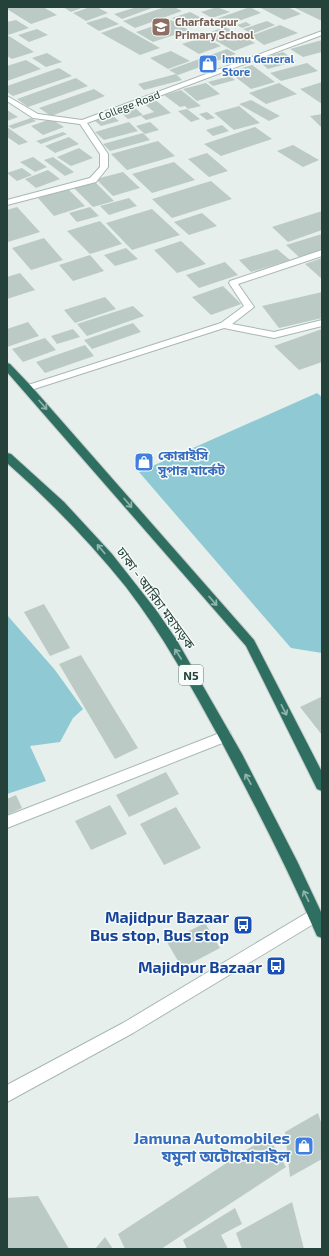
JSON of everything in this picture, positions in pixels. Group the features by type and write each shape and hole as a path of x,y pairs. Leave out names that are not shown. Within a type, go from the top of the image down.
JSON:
{"highway":[{"path":"7,366 28,388 250,643 322,785"},
{"name":"ঢাকা - আরিচা মহাসড়ক","path":"7,457 35,481 89,534 152,615 190,672 264,808 322,931"}],"street":[{"name":"College Road","path":"7,203 94,180 104,167 104,154 83,122 322,33"},
{"path":"7,98 36,116 83,122"},
{"path":"28,388 224,325 249,307 233,283 322,253"},
{"path":"224,325 274,335 322,323"},
{"path":"7,822 150,767 225,736"},
{"path":"7,1094 128,1028 315,915"}],"water":[{"path":"317,393 322,397 322,653 291,648 139,472"},
{"path":"7,615 55,670 83,709 73,718 60,742 30,746 46,781 7,794"}],"building":[{"path":"7,7 43,7 57,15 31,24 7,9"},
{"path":"63,7 84,7 71,12"},
{"path":"90,7 97,7 108,13 86,21 73,13"},
{"path":"137,7 152,8 122,19 114,14"},
{"path":"165,7 174,7 182,11 135,28 123,21"},
{"path":"217,7 230,12 212,18 201,12"},
{"path":"250,7 261,13 227,25 216,19"},
{"path":"259,7 288,7 301,14 284,20"},
{"path":"293,7 322,7 322,21"},
{"path":"190,12 209,22 190,28 172,18"},
{"path":"106,17 119,24 99,31 86,23"},
{"path":"16,20 29,28 8,35 7,22"},
{"path":"171,20 189,30 153,42 136,32"},
{"path":"267,21 275,25 252,34 243,29"},
{"path":"246,22 251,25 242,28 237,25"},
{"path":"280,25 298,33 264,45 251,36"},
{"path":"121,26 160,48 140,55 101,33"},
{"path":"225,27 255,43 234,51 204,34"},
{"path":"37,29 48,35 29,42 18,35"},
{"path":"9,36 34,52 12,59 7,56 7,37"},
{"path":"204,37 221,46 199,54 182,44"},
{"path":"322,40 322,52 303,57 290,49"},
{"path":"227,49 236,54 178,75 169,70"},
{"path":"171,51 190,61 168,69 150,58"},
{"path":"283,52 296,61 268,69 256,59"},
{"path":"47,53 62,62 46,67 32,58"},
{"path":"26,60 41,69 7,81 7,66"},
{"path":"307,63 318,71 281,81 270,73"},
{"path":"252,65 275,82 251,89 229,72"},
{"path":"59,68 72,76 13,96 7,92 7,86"},
{"path":"176,74 182,80 144,90 138,84"},
{"path":"230,76 235,80 213,86 208,82"},
{"path":"76,78 88,86 28,107 17,99"},
{"path":"322,82 322,104 300,89"},
{"path":"206,83 220,94 197,101 183,89"},
{"path":"279,83 297,94 266,104 249,93"},
{"path":"94,89 105,96 51,116 39,108"},
{"path":"181,90 201,106 188,109 185,106 180,107 164,95"},
{"path":"153,98 171,113 146,120 141,116 154,112 141,101"},
{"path":"251,100 280,116 269,121 239,104"},
{"path":"133,106 143,115 128,119 118,110"},
{"path":"239,106 260,123 234,130 214,113"},
{"path":"187,109 200,119 191,122 178,111"},
{"path":"7,110 18,117 7,121"},
{"path":"207,112 215,118 207,120 199,114"},
{"path":"322,114 322,128 310,116"},
{"path":"112,115 119,121 101,126 94,120"},
{"path":"31,118 36,121 13,129 8,126"},
{"path":"51,119 64,127 43,135 31,126"},
{"path":"129,122 138,131 104,140 95,132"},
{"path":"150,122 159,130 145,134 136,126"},
{"path":"222,125 229,131 213,136 206,130"},
{"path":"7,127 28,142 19,145 7,137"},
{"path":"255,127 272,139 221,156 204,144"},
{"path":"63,132 67,134 41,144 36,141"},
{"path":"143,133 150,140 110,151 103,144"},
{"path":"69,137 79,144 55,153 45,146"},
{"path":"158,141 175,156 127,170 111,154"},
{"path":"293,145 319,160 303,167 277,151"},
{"path":"79,148 93,158 71,166 57,157"},
{"path":"207,153 228,171 209,177 188,159"},
{"path":"33,157 47,167 35,172 20,162"},
{"path":"53,157 74,172 65,176 44,160"},
{"path":"174,162 195,180 152,193 132,174"},
{"path":"22,168 32,175 17,181 7,173"},
{"path":"48,170 60,179 36,188 25,179"},
{"path":"123,172 140,188 113,196 96,179"},
{"path":"94,181 114,201 93,207 73,187"},
{"path":"211,181 232,199 172,218 152,199"},
{"path":"68,189 85,206 54,216 38,198"},
{"path":"129,198 137,206 109,215 100,206"},
{"path":"17,207 40,232 8,242 7,210"},
{"path":"90,207 99,216 77,222 69,213"},
{"path":"152,209 180,235 132,250 106,223"},
{"path":"322,211 322,230 288,242 272,227"},
{"path":"202,213 217,226 189,235 174,222"},
{"path":"100,221 122,244 90,254 67,231"},
{"path":"322,234 322,250 299,257 286,245"},
{"path":"44,238 63,260 31,270 12,248"},
{"path":"181,241 206,264 177,273 154,250"},
{"path":"126,248 138,259 115,266 104,255"},
{"path":"277,249 290,260 251,272 239,260"},
{"path":"90,255 104,271 73,281 59,265"},
{"path":"322,258 322,279 305,264"},
{"path":"225,262 238,275 199,288 186,275"},
{"path":"20,273 35,290 7,299 7,277"},
{"path":"223,286 241,304 211,315 192,297"},
{"path":"322,292 322,318 279,328 262,306"},
{"path":"105,297 116,309 75,323 64,310"},
{"path":"133,306 144,316 87,336 77,324"},
{"path":"28,322 39,336 7,347 7,329"},
{"path":"133,323 141,332 92,349 84,340"},
{"path":"73,329 80,337 57,344 51,336"},
{"path":"322,329 322,362 299,370 274,346"},
{"path":"45,338 56,350 23,362 12,349"},
{"path":"85,345 94,356 45,373 36,362"},
{"path":"44,604 70,648 50,656 24,612"},
{"path":"81,655 138,748 115,759 59,664"},
{"path":"321,697 322,698 322,735 300,707"},
{"path":"166,772 179,794 129,817 116,795"},
{"path":"16,795 22,808 7,815 7,799"},
{"path":"110,805 127,834 91,850 75,821"},
{"path":"176,807 201,848 164,865 140,824"},
{"path":"205,923 220,948 182,968 167,942"},
{"name":"Jamuna Automobiles যমুনা অটোমোবাইল","path":"318,1113 322,1125 322,1159 290,1177 285,1132"},
{"path":"268,1136 286,1167 161,1249 125,1249 118,1234"},
{"path":"38,1196 69,1249 7,1249 7,1198"},
{"path":"292,1202 304,1249 242,1249 236,1233"},
{"path":"235,1208 242,1224 221,1235 228,1249 187,1249 183,1240"},
{"path":"105,1237 113,1249 95,1249"}],"place":[{"name":"Charfatepur Primary School","path":"161,27"},
{"name":"Immu General Store","path":"208,64"},
{"name":"কোরাইসি সুপার মার্কেট","path":"144,462"},
{"name":"Majidpur Bazaar Bus stop, Bus stop","path":"243,925"},
{"name":"Majidpur Bazaar","path":"276,966"},
{"name":"Jamuna Automobiles যমুনা অটোমোবাইল","path":"304,1146"}]}
